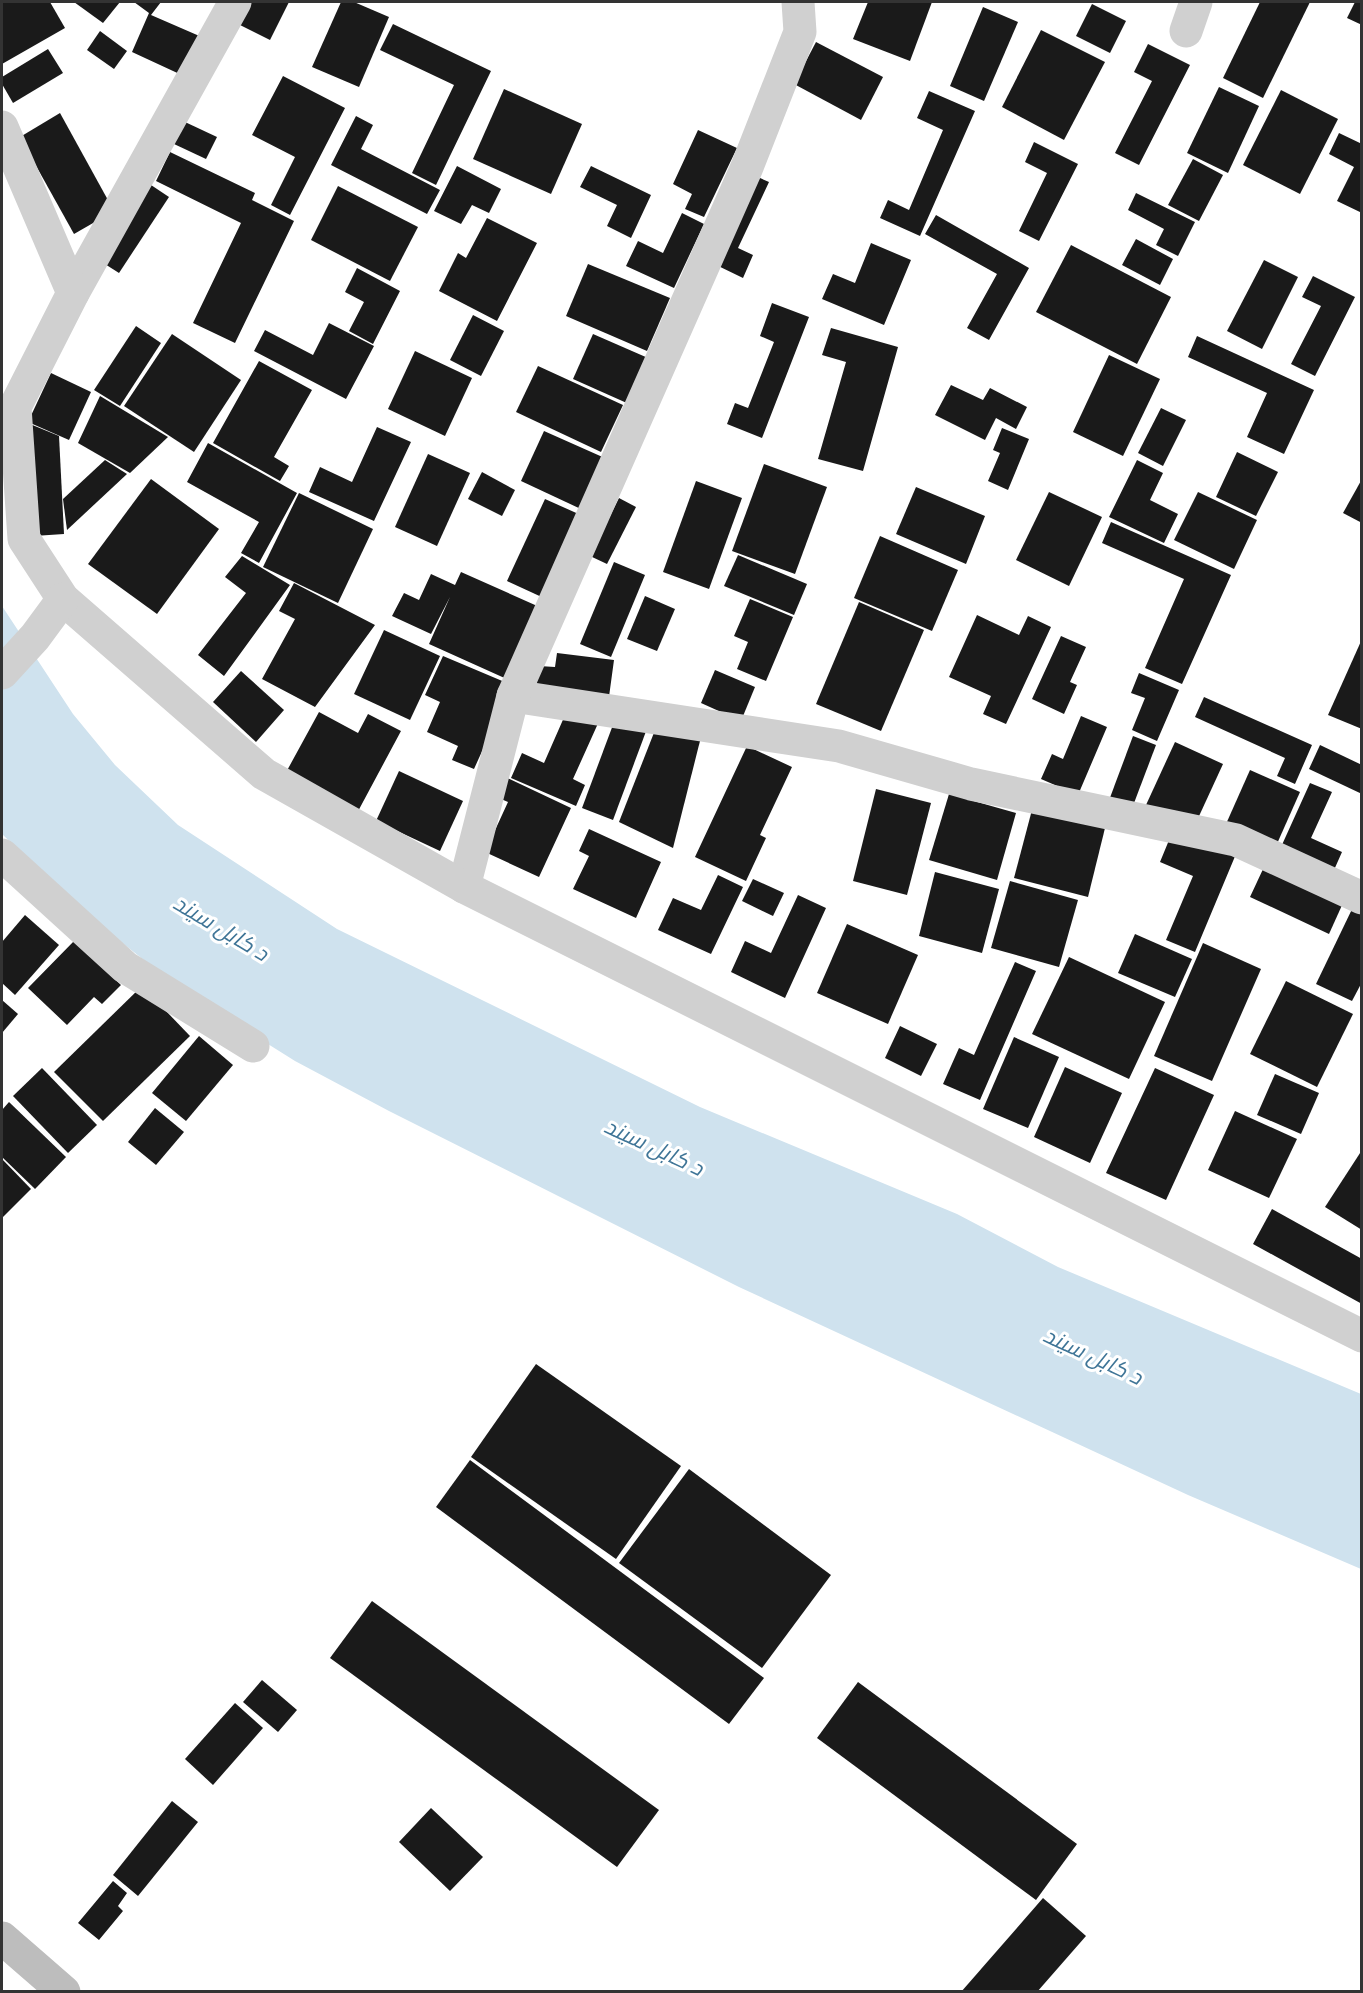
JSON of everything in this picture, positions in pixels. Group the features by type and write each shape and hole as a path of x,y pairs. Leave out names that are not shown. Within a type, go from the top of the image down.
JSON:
{"main road":[{"path":"2,1938 64,1992"}],"street":[{"path":"235,2 74,293 15,407 24,539 63,599 264,774 464,887 1362,1336"},
{"path":"464,887 513,696 747,167 800,32 798,2"},
{"path":"2,127 74,293"},
{"path":"2,673 35,637 63,599"},
{"path":"513,696 839,746 971,784 1236,840 1362,898"},
{"path":"2,855 125,967 253,1046"}],"water":[{"name":"د کابل سيند","path":"2,606 73,714 115,765 178,825 337,929 700,1107 957,1214 1058,1267 1361,1394 1361,1569 1188,1495 739,1287 389,1111 295,1061 212,1009 149,964 83,912 2,834"}],"building":[{"path":"2,2 50,2 65,28 2,64"},
{"path":"74,2 120,2 103,23"},
{"path":"134,2 161,2 151,15 204,38 186,77 132,52 149,13"},
{"path":"240,2 289,2 270,40 230,20"},
{"path":"341,2 354,2 389,17 359,87 312,67"},
{"path":"868,2 932,2 910,61 853,39"},
{"path":"1260,2 1310,2 1263,98 1223,78"},
{"path":"1355,2 1362,2 1362,25 1347,18"},
{"path":"1092,4 1126,21 1110,53 1076,36"},
{"path":"983,7 1018,22 984,101 950,86"},
{"path":"393,24 491,71 436,185 412,173 454,85 380,50"},
{"path":"1041,30 1105,62 1064,140 1002,107"},
{"path":"100,31 127,51 114,69 87,50"},
{"path":"816,42 883,77 861,120 794,84"},
{"path":"1148,44 1190,65 1139,165 1115,153 1152,81 1134,72"},
{"path":"48,49 63,73 13,103 2,84 2,77"},
{"path":"283,76 345,108 290,215 271,205 295,157 252,135"},
{"path":"1219,87 1259,106 1228,173 1187,153"},
{"path":"504,89 582,124 551,194 473,159"},
{"path":"1281,90 1338,119 1300,194 1243,165"},
{"path":"929,91 975,111 920,236 880,218 888,200 909,210 943,130 917,118"},
{"path":"60,113 114,211 74,234 20,137"},
{"path":"356,116 373,125 361,149 440,190 427,214 331,165"},
{"path":"185,122 217,137 206,159 174,144"},
{"path":"698,130 737,148 704,217 685,209 692,194 673,184"},
{"path":"1339,133 1362,144 1362,213 1337,201 1354,167 1329,154"},
{"path":"1034,142 1078,164 1039,241 1019,231 1047,173 1025,162"},
{"path":"170,152 255,193 252,200 294,221 235,343 193,323 241,223 156,181"},
{"path":"1193,159 1223,175 1199,221 1168,205"},
{"path":"457,166 501,189 489,213 472,205 461,224 434,211"},
{"path":"591,166 651,195 631,238 607,226 617,205 580,187"},
{"path":"751,174 769,182 738,248 753,255 743,278 710,262"},
{"path":"148,183 169,197 119,273 97,259"},
{"path":"338,186 418,227 390,281 311,240"},
{"path":"1136,193 1195,222 1178,256 1156,245 1164,229 1128,210"},
{"path":"682,213 704,224 674,288 626,266 638,241 663,253"},
{"path":"936,215 1029,268 989,340 967,328 997,274 925,234"},
{"path":"487,218 537,243 497,321 439,291 458,253 466,258"},
{"path":"1136,239 1173,259 1160,285 1122,265"},
{"path":"871,243 911,260 884,325 822,299 833,274 855,283"},
{"path":"1071,245 1171,297 1137,364 1036,312"},
{"path":"1264,260 1298,277 1262,349 1227,331"},
{"path":"588,264 670,298 647,351 566,316"},
{"path":"357,268 400,291 373,344 349,331 364,302 345,292"},
{"path":"1313,276 1355,297 1315,376 1291,364 1321,306 1302,297"},
{"path":"772,303 809,317 762,438 727,424 735,403 748,408 774,342 760,336"},
{"path":"473,315 504,331 481,376 450,360"},
{"path":"329,323 374,346 346,399 254,351 265,330 313,355"},
{"path":"136,326 161,343 120,406 94,390"},
{"path":"831,328 898,347 863,471 818,459 846,362 822,355"},
{"path":"172,334 241,380 194,452 124,406"},
{"path":"593,334 648,358 629,404 573,379"},
{"path":"1197,336 1314,390 1284,454 1247,437 1267,393 1188,357"},
{"path":"415,351 472,378 445,436 388,409"},
{"path":"1109,355 1160,379 1123,456 1073,432"},
{"path":"259,361 312,390 274,457 289,466 280,481 213,443"},
{"path":"538,366 623,405 601,452 516,412"},
{"path":"51,373 91,392 69,440 28,422"},
{"path":"951,385 983,400 990,388 1027,407 1016,429 996,418 985,440 935,415"},
{"path":"100,396 168,437 130,473 78,443"},
{"path":"1161,408 1186,420 1163,466 1138,453"},
{"path":"30,424 59,436 64,534 34,536"},
{"path":"377,427 411,442 374,521 309,492 320,467 352,482"},
{"path":"1002,428 1029,439 1008,490 988,481 1000,453 993,450"},
{"path":"544,431 607,459 583,510 521,481"},
{"path":"208,443 297,493 259,563 241,553 259,522 187,482"},
{"path":"1237,452 1278,472 1256,516 1216,497"},
{"path":"428,454 470,473 437,546 395,527"},
{"path":"105,460 127,474 67,530 63,499"},
{"path":"1137,460 1163,473 1150,500 1178,514 1164,543 1109,517"},
{"path":"764,464 827,487 795,574 732,551"},
{"path":"482,472 515,490 502,516 468,499"},
{"path":"151,479 219,529 157,614 88,564"},
{"path":"1362,479 1362,523 1343,513"},
{"path":"696,481 742,498 709,589 663,572"},
{"path":"916,487 985,516 966,564 896,534"},
{"path":"1049,492 1102,517 1069,586 1016,560"},
{"path":"1198,492 1257,520 1234,569 1174,540"},
{"path":"299,493 373,529 338,603 263,567"},
{"path":"619,498 636,507 607,564 590,556"},
{"path":"545,499 583,516 546,599 507,581"},
{"path":"1111,522 1231,575 1182,684 1145,668 1184,579 1102,543"},
{"path":"880,536 958,570 932,631 854,598"},
{"path":"738,555 807,584 794,615 724,586"},
{"path":"242,556 290,585 224,676 198,655 246,593 225,577"},
{"path":"614,562 645,575 611,657 580,644"},
{"path":"461,572 544,609 511,681 429,644 450,597 431,634 392,616 404,593 419,600 431,574 455,585"},
{"path":"294,583 375,625 315,707 262,679 295,619 279,611"},
{"path":"645,596 675,609 657,651 627,639"},
{"path":"750,599 793,617 766,681 737,669 748,642 734,636"},
{"path":"859,602 924,630 881,731 816,704"},
{"path":"977,615 1019,635 1028,616 1051,627 1006,724 983,714 991,696 949,677"},
{"path":"384,630 440,656 410,720 354,694"},
{"path":"1061,636 1086,647 1070,682 1077,685 1064,714 1032,699"},
{"path":"1362,639 1362,729 1328,715"},
{"path":"557,653 614,660 608,704 535,695 539,666 555,667"},
{"path":"443,656 512,685 474,769 452,760 458,746 427,732 440,702 425,695"},
{"path":"715,670 755,687 741,721 701,703"},
{"path":"241,671 284,710 256,742 213,702"},
{"path":"1139,673 1179,690 1157,741 1132,730 1145,698 1131,693"},
{"path":"1204,697 1312,745 1295,784 1277,776 1285,758 1195,717"},
{"path":"569,706 600,719 573,779 585,785 576,806 511,778 522,753 544,763"},
{"path":"319,712 358,733 368,714 401,731 356,815 284,776"},
{"path":"617,714 648,726 613,820 582,808"},
{"path":"1081,716 1107,727 1078,795 1041,779 1052,754 1063,759"},
{"path":"657,725 702,733 673,848 619,822"},
{"path":"1133,736 1156,745 1131,811 1108,803"},
{"path":"1175,742 1223,764 1194,827 1146,805"},
{"path":"1320,745 1362,765 1362,794 1309,769"},
{"path":"747,746 792,767 760,835 766,838 746,881 695,857"},
{"path":"1250,770 1300,792 1276,846 1226,824"},
{"path":"399,771 463,801 440,851 376,821"},
{"path":"503,776 571,808 539,877 485,852 508,802 494,796"},
{"path":"1310,783 1332,792 1311,838 1342,852 1334,870 1281,847"},
{"path":"876,789 931,803 907,895 853,881"},
{"path":"949,794 1016,813 997,880 929,860"},
{"path":"1033,806 1106,824 1088,897 1014,878"},
{"path":"1174,828 1236,854 1195,952 1166,940 1193,876 1160,862"},
{"path":"589,829 661,862 636,918 573,889 589,856 579,851"},
{"path":"1264,867 1343,903 1329,934 1250,897"},
{"path":"935,872 999,889 982,953 919,936"},
{"path":"718,875 743,887 711,954 658,930 673,898 701,910"},
{"path":"753,879 784,893 773,916 742,901"},
{"path":"1010,881 1078,900 1059,967 991,948"},
{"path":"798,895 826,908 785,998 731,972 745,941 771,953"},
{"path":"1354,905 1362,909 1362,982 1352,1001 1316,984"},
{"path":"25,915 59,945 15,995 2,983 2,942"},
{"path":"847,924 918,955 888,1024 817,993"},
{"path":"1135,934 1192,959 1175,997 1118,973"},
{"path":"74,941 121,985 102,1004 94,997 67,1025 28,988"},
{"path":"1203,943 1261,969 1212,1081 1154,1056"},
{"path":"1069,957 1165,1002 1129,1079 1032,1034"},
{"path":"1015,962 1036,971 980,1100 943,1084 959,1048 974,1055"},
{"path":"1286,981 1353,1014 1317,1087 1250,1054"},
{"path":"142,986 190,1036 103,1121 54,1072"},
{"path":"2,1000 18,1014 2,1033"},
{"path":"900,1026 937,1044 921,1076 885,1058"},
{"path":"199,1036 233,1065 186,1121 152,1093"},
{"path":"1014,1037 1059,1057 1028,1128 983,1109"},
{"path":"1065,1067 1122,1093 1090,1163 1034,1137"},
{"path":"42,1068 97,1125 68,1153 13,1096"},
{"path":"1155,1068 1214,1095 1166,1200 1106,1173"},
{"path":"1275,1074 1319,1093 1301,1134 1257,1115"},
{"path":"9,1102 66,1157 35,1189 2,1157 2,1110"},
{"path":"155,1108 184,1132 156,1165 128,1142"},
{"path":"1235,1111 1297,1139 1269,1198 1208,1170"},
{"path":"1362,1150 1362,1230 1325,1207"},
{"path":"2,1159 31,1189 2,1218"},
{"path":"1272,1209 1362,1259 1362,1304 1253,1244"},
{"path":"536,1364 681,1466 616,1559 471,1457"},
{"path":"470,1460 764,1678 729,1724 436,1507"},
{"path":"689,1469 831,1575 762,1668 619,1563"},
{"path":"372,1601 659,1810 617,1867 330,1658"},
{"path":"262,1680 297,1710 278,1732 243,1702"},
{"path":"858,1682 1077,1844 1036,1900 817,1738"},
{"path":"235,1703 263,1728 213,1785 185,1759"},
{"path":"172,1801 198,1822 138,1896 113,1875"},
{"path":"431,1808 483,1857 450,1891 399,1842"},
{"path":"113,1881 127,1893 118,1906 123,1911 99,1940 78,1923"},
{"path":"1043,1898 1086,1936 1037,1992 961,1992"}]}
